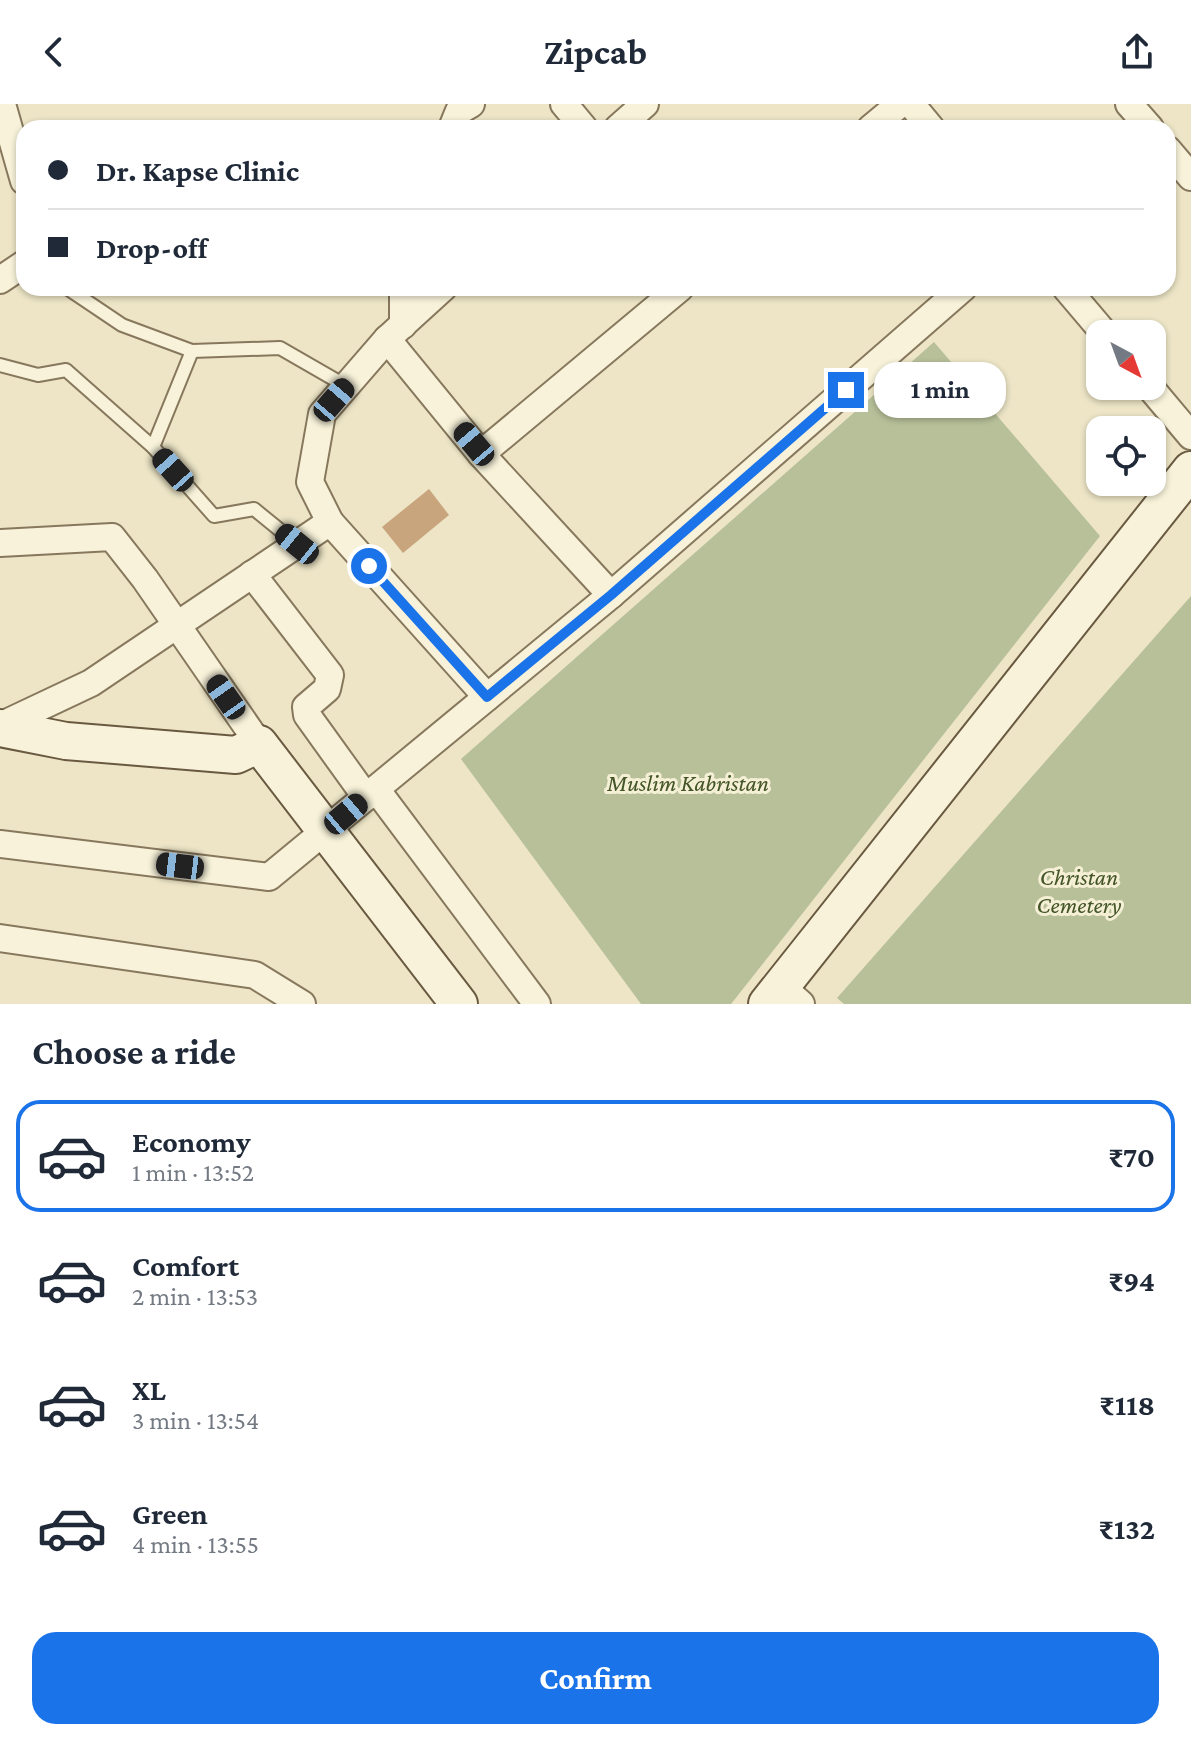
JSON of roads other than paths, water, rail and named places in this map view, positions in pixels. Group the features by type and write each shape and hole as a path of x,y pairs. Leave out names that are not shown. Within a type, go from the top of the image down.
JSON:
{"main road":[{"path":"783,998 1191,470"},
{"path":"0,727 66,741 236,755 259,744 459,1004"}],"street":[{"path":"2,104 16,153"},
{"path":"455,120 459,111 471,104"},
{"path":"564,104 577,120"},
{"path":"627,120 645,104"},
{"path":"881,120 900,104"},
{"path":"911,104 924,120"},
{"path":"1129,104 1143,120"},
{"path":"1176,159 1191,177"},
{"path":"402,296 395,332 481,454 611,595"},
{"path":"434,296 395,332 322,414 310,482 330,522 487,697"},
{"path":"481,454 670,296"},
{"path":"0,844 269,877 611,595 954,296"},
{"path":"1073,296 1093,320"},
{"path":"1161,400 1191,436"},
{"path":"0,727 91,683 330,522"},
{"path":"0,543 112,537 145,579 259,744"},
{"path":"252,574 330,675 327,689 306,707 307,715 537,1004"},
{"path":"0,938 255,975 302,1004"}],"lane":[{"path":"79,296 122,325 192,351 280,348 346,386"},
{"path":"153,447 192,351"},
{"path":"0,365 38,375 66,370 153,447 214,516 254,509 297,544"}],"park label":[{"name":"Muslim Kabristan","path":"688,783"},
{"name":"Christan Cemetery","path":"1079,891"}]}
